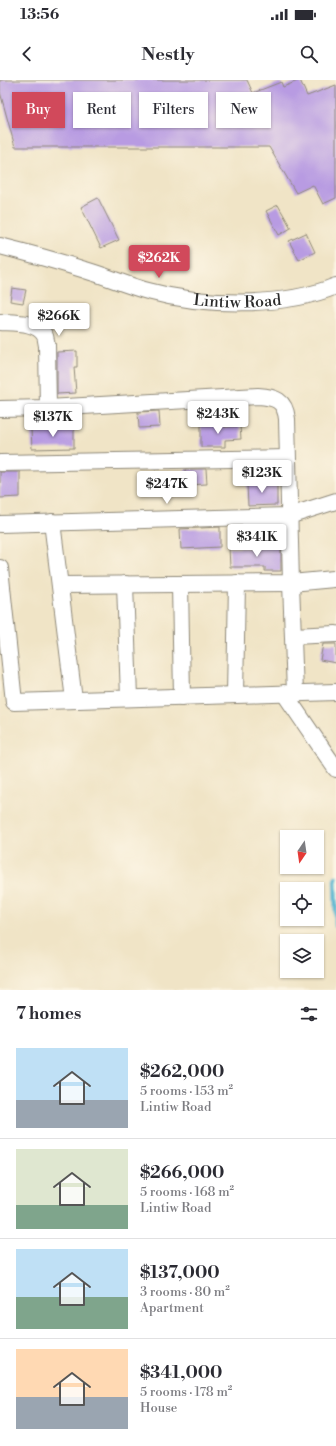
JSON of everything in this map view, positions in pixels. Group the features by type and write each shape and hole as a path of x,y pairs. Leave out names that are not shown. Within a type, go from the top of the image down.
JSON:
{"street":[{"name":"Lintiw Road","path":"0,246 84,270 144,290 178,297 228,302 268,301 303,297 323,292 336,286"},
{"path":"0,322 28,325 37,328 45,335 47,345 48,408"},
{"path":"0,409 48,408 258,396 278,400 286,409 287,419 292,636 289,693 336,769"},
{"path":"0,463 287,458"},
{"path":"0,524 289,516 336,501"},
{"path":"52,522 61,585 74,700"},
{"path":"0,568 14,702 336,692"},
{"path":"61,585 291,583 334,579"},
{"path":"235,695 237,583"},
{"path":"125,584 129,698"},
{"path":"180,584 182,697"},
{"path":"292,636 336,634"}],"building":[{"path":"0,80 247,80 253,92 216,92 216,128 271,128 271,92 256,92 281,82 283,87 300,80 307,96 336,85 336,198 323,204 313,185 296,193 269,147 15,147 0,92"},
{"path":"98,198 119,240 101,248 81,207"},
{"path":"278,205 291,228 279,235 266,211"},
{"path":"306,233 315,252 299,260 289,241"},
{"path":"12,288 26,290 23,303 10,301"},
{"path":"77,351 77,367 74,367 76,393 57,394 57,352"},
{"path":"159,411 160,427 139,428 138,412"},
{"path":"201,425 225,427 240,426 241,439 225,440 225,447 201,447"},
{"path":"74,428 74,448 32,449 31,429"},
{"path":"185,469 206,469 207,484 185,485"},
{"path":"0,472 20,472 20,497 0,498"},
{"path":"277,483 277,505 248,506 247,484"},
{"path":"220,527 220,547 181,549 180,529"},
{"path":"264,546 281,546 281,571 265,571 265,567 230,567 229,548 264,548"},
{"path":"323,644 336,644 336,663 320,660"}],"waterway":[{"path":"336,878 336,926"}]}
